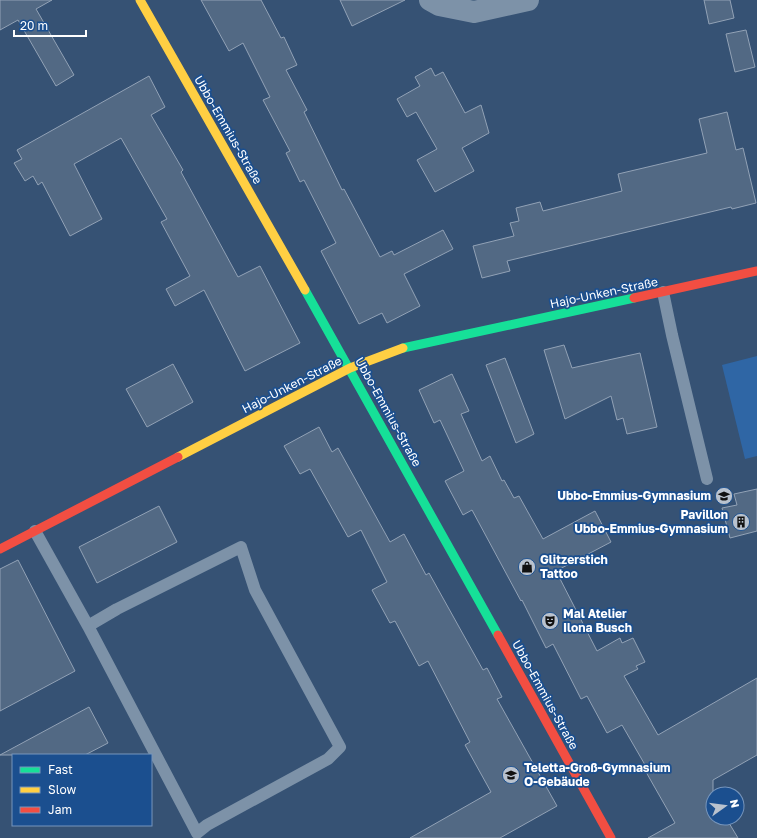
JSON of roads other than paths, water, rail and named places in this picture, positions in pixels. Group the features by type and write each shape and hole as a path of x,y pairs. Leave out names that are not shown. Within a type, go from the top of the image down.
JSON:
{"main road":[{"name":"Ubbo-Emmius-Straße","path":"140,0 350,368 611,838"},
{"name":"Hajo-Unken-Straße","path":"0,549 350,368 399,349 757,271"}],"street":[{"path":"430,0 439,5 474,12 528,0"}],"lane":[{"path":"663,292 707,479"},
{"path":"35,531 88,626 197,833 207,825 328,760 340,747 255,590 241,547 117,608 88,626"}],"place":[{"name":"Ubbo-Emmius-Gymnasium","path":"724,496"},
{"name":"Pavillon Ubbo-Emmius-Gymnasium","path":"741,522"},
{"name":"Glitzerstich Tattoo","path":"527,567"},
{"name":"Mal Atelier Ilona Busch","path":"550,621"},
{"name":"Teletta-Groß-Gymnasium O-Gebäude","path":"511,775"}]}
